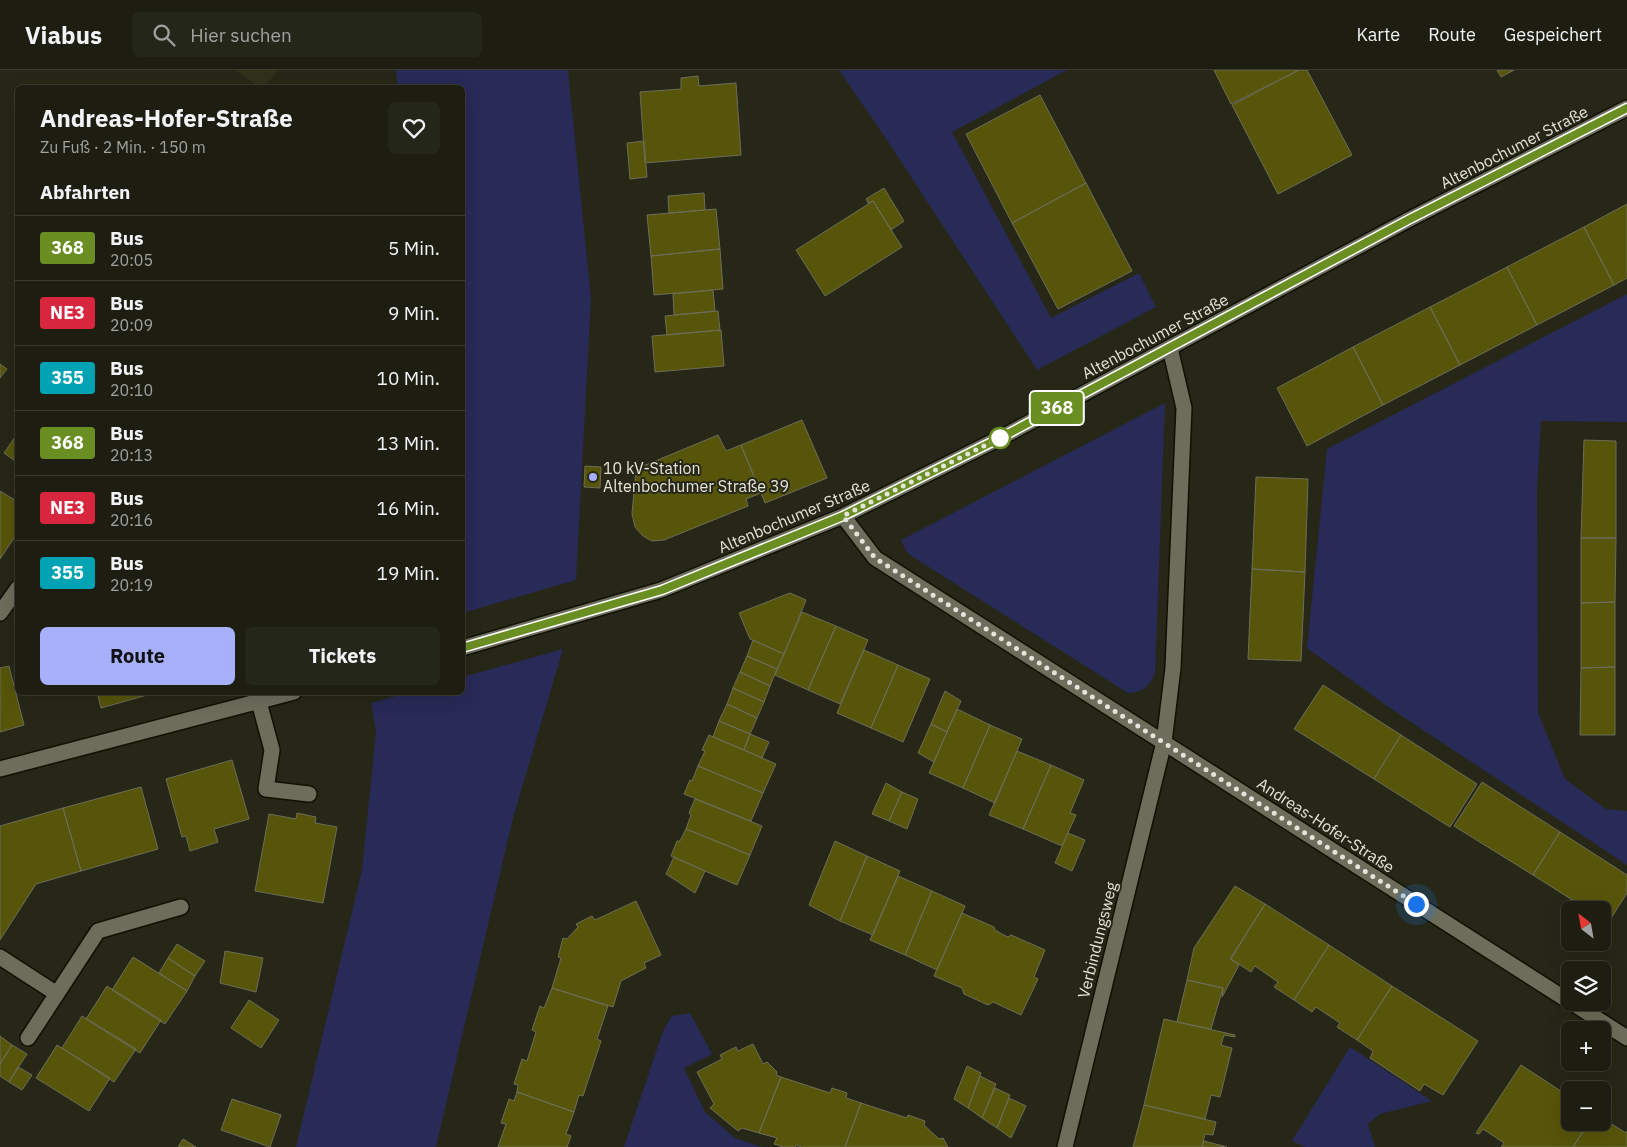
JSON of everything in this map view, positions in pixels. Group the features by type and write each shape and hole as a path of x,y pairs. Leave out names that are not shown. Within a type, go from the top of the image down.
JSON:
{"street":[{"name":"Altenbochumer Straße","path":"465,647 662,590 843,516 1004,436 1408,220 1627,108"},
{"path":"1164,742 1174,668 1184,408 1170,348"},
{"name":"Andreas-Hofer-Straße","path":"843,516 875,558 1561,996"},
{"path":"0,613 15,592"},
{"path":"0,769 284,695"},
{"path":"259,702 272,750 266,789 309,794"},
{"name":"Verbindungsweg","path":"1065,1147 1164,742"},
{"path":"28,1038 98,931 181,907"},
{"path":"0,957 57,994"},
{"name":"Andreas-Hofer-Straße","path":"1585,1011 1627,1038"}],"shaded area":[{"path":"235,70 278,70 267,85 256,85"},
{"path":"396,70 568,70 591,299 576,580 465,612 465,85 398,85"},
{"path":"839,70 1067,70 952,132 1051,318 1139,273 1156,307 1037,370 887,140"},
{"path":"1627,294 1627,422 1541,421 1537,491 1538,713 1565,779 1606,809 1627,811 1627,865 1390,708 1307,648 1327,449"},
{"path":"1165,403 1155,673 1151,682 1141,690 1128,693 906,551 901,540"},
{"path":"563,649 513,818 436,1147 296,1147 362,870 376,732 371,703 400,695 465,695 465,676"},
{"path":"690,1013 712,1054 684,1068 705,1112 735,1138 762,1147 624,1147 663,1031 672,1016"},
{"path":"1350,1047 1432,1101 1380,1114 1368,1124 1375,1147 1305,1147 1292,1141"}],"building":[{"path":"1214,70 1299,70 1231,104"},
{"path":"1299,70 1307,70 1352,155 1278,194 1232,105"},
{"path":"1497,70 1514,70 1501,77"},
{"path":"698,76 699,86 736,83 741,155 645,163 640,92 681,89 681,78"},
{"path":"1040,95 1086,183 1012,223 966,134"},
{"path":"644,141 647,177 630,179 627,143"},
{"path":"1086,183 1132,271 1058,309 1012,223"},
{"path":"884,188 904,221 891,230 873,201 868,203 866,199"},
{"path":"704,193 705,210 669,213 668,196"},
{"path":"873,201 902,247 825,296 796,250"},
{"path":"1627,204 1627,278 1614,285 1584,227"},
{"path":"716,209 720,249 651,256 647,215"},
{"path":"1584,227 1614,285 1537,325 1507,267"},
{"path":"720,249 723,289 654,295 651,256"},
{"path":"1507,267 1537,325 1460,365 1430,307"},
{"path":"713,290 715,311 674,315 673,294"},
{"path":"1430,307 1460,365 1383,405 1353,347"},
{"path":"718,311 720,330 667,335 665,316"},
{"path":"721,330 724,366 655,372 652,336"},
{"path":"1353,347 1383,405 1307,446 1277,388"},
{"path":"0,364 7,369 0,378"},
{"path":"802,420 827,478 765,503 741,445"},
{"path":"718,435 726,451 741,445 761,493 746,499 748,506 664,540 652,541 643,536 635,527 632,514 636,469"},
{"path":"15,437 15,461 4,453"},
{"path":"1584,440 1616,441 1616,538 1581,538"},
{"name":"10 kV-Station Altenbochumer Straße 39","path":"585,466 601,467 600,488 584,487"},
{"path":"1256,477 1308,479 1305,572 1252,569"},
{"path":"0,491 15,500 15,536 0,559"},
{"path":"1581,538 1616,538 1615,602 1581,603"},
{"path":"1252,569 1305,572 1301,661 1248,659"},
{"path":"790,593 806,600 784,654 750,639 739,613"},
{"path":"1615,602 1615,667 1581,668 1581,603"},
{"path":"802,612 836,626 808,690 775,675"},
{"path":"836,626 868,640 840,704 808,690"},
{"path":"753,640 784,654 777,669 747,656"},
{"path":"864,650 898,665 871,728 837,713"},
{"path":"747,656 777,669 770,686 740,672"},
{"path":"898,665 930,679 903,742 871,728"},
{"path":"9,666 24,725 0,732 0,668"},
{"path":"1615,667 1615,735 1580,735 1581,668"},
{"path":"740,672 770,686 764,702 733,688"},
{"path":"1323,685 1401,735 1374,779 1294,729"},
{"path":"733,688 764,702 757,718 727,704"},
{"path":"945,691 961,701 947,732 931,724"},
{"path":"98,695 147,695 101,708"},
{"path":"727,704 757,718 750,734 719,721"},
{"path":"957,709 990,725 963,788 929,773"},
{"path":"719,721 750,734 744,750 713,737"},
{"path":"931,724 947,732 934,762 918,753"},
{"path":"990,725 1022,739 995,803 963,788"},
{"path":"750,734 769,742 762,758 744,750"},
{"path":"709,735 776,764 763,793 698,766 705,751 702,750"},
{"path":"1401,735 1477,784 1450,827 1374,779"},
{"path":"1017,751 1051,765 1023,829 989,815"},
{"path":"232,760 249,819 214,829 218,842 190,851 186,836 182,837 166,779"},
{"path":"1051,765 1084,780 1070,813 1076,815 1062,846 1023,829"},
{"path":"698,766 763,793 751,821 684,794"},
{"path":"1482,782 1560,832 1533,875 1454,826"},
{"path":"886,783 902,792 889,821 872,814"},
{"path":"141,787 158,849 81,871 63,808"},
{"path":"902,792 918,799 907,829 889,821"},
{"path":"695,799 762,826 750,855 686,829 691,815 689,813"},
{"path":"63,808 81,871 36,884 0,940 0,826"},
{"path":"297,813 316,817 315,823 337,827 323,903 255,891 269,814 296,819"},
{"path":"686,829 750,855 737,885 671,856 677,841 680,841"},
{"path":"1560,832 1627,875 1627,893 1611,918 1611,901 1574,901 1533,875"},
{"path":"1068,833 1085,840 1072,871 1055,863"},
{"path":"835,841 867,856 840,921 809,905"},
{"path":"867,856 900,871 873,935 840,921"},
{"path":"674,857 705,871 695,893 666,874"},
{"path":"898,876 932,891 905,955 870,940"},
{"path":"1235,886 1265,904 1230,959 1239,965 1222,997 1223,988 1187,980 1194,948"},
{"path":"932,891 965,906 937,970 905,955"},
{"path":"636,901 661,955 644,963 646,968 621,981 613,1007 552,988 561,958 558,957 563,938 567,939 578,927 576,924 592,916 595,920"},
{"path":"1265,904 1329,945 1294,1000 1274,987 1278,982 1255,966 1251,972 1231,959"},
{"path":"962,913 994,927 995,930 1008,937 1011,935 1045,950 1034,977 1038,979 1021,1015 993,1002 988,1005 964,994 962,988 934,976"},
{"path":"177,944 205,961 195,976 168,958"},
{"path":"1329,945 1392,986 1357,1040 1337,1027 1340,1023 1316,1007 1312,1012 1294,1000"},
{"path":"225,951 263,958 256,992 220,983"},
{"path":"133,957 187,991 165,1024 112,990"},
{"path":"168,958 195,976 187,991 159,973"},
{"path":"1187,980 1223,988 1211,1029 1177,1022"},
{"path":"107,986 161,1020 140,1053 86,1019"},
{"path":"1392,986 1478,1041 1443,1095 1424,1084 1420,1091 1370,1058 1373,1051 1357,1040"},
{"path":"552,988 608,1006 597,1039 601,1041 583,1096 579,1095 574,1112 517,1092 518,1085 514,1084 522,1059 527,1061 536,1032 532,1030 540,1006 544,1008"},
{"path":"249,1000 279,1020 261,1048 231,1028"},
{"path":"82,1016 136,1049 114,1082 62,1048"},
{"path":"1164,1019 1235,1035 1235,1037 1224,1035 1221,1045 1232,1048 1220,1097 1211,1095 1205,1119 1144,1105"},
{"path":"0,1036 12,1045 0,1064"},
{"path":"753,1044 763,1064 767,1062 777,1072 776,1075 781,1077 759,1133 742,1128 738,1131 710,1108 714,1104 697,1072 722,1059 720,1055 736,1047 738,1051"},
{"path":"12,1045 27,1054 9,1082 0,1076 0,1064"},
{"path":"57,1045 110,1078 89,1111 36,1078"},
{"path":"1521,1065 1561,1091 1561,1131 1583,1131 1573,1147 1501,1147 1504,1143 1483,1129 1479,1134 1476,1133"},
{"path":"967,1066 981,1073 968,1108 954,1099"},
{"path":"18,1067 32,1075 22,1090 9,1082"},
{"path":"980,1076 996,1084 982,1118 968,1108"},
{"path":"781,1077 830,1093 832,1088 847,1093 846,1098 861,1103 845,1147 802,1147 796,1145 795,1147 784,1147 774,1144 777,1138 759,1133"},
{"path":"995,1088 1010,1095 997,1128 982,1118"},
{"path":"517,1092 574,1112 566,1134 571,1136 567,1147 498,1147 506,1124 501,1123 509,1099 514,1101"},
{"path":"1009,1098 1026,1106 1011,1138 997,1128"},
{"path":"232,1099 281,1115 270,1147 221,1130"},
{"path":"861,1103 907,1118 908,1115 925,1121 924,1125 939,1139 943,1138 948,1147 845,1147"},
{"path":"1144,1105 1216,1122 1213,1135 1205,1134 1202,1147 1133,1147"},
{"path":"1611,1124 1626,1133 1627,1131 1627,1147 1573,1147 1583,1131 1611,1131"},
{"path":"183,1139 196,1147 178,1147"},
{"path":"1204,1141 1227,1147 1202,1147"}],"bus line":[{"name":"368","path":"465,647 662,590 843,516 1004,436 1408,220 1627,108"}],"place":[{"name":"10 kV-Station Altenbochumer Straße 39","path":"593,477"}],"route":[{"path":"1000,438 1004,436 843,516 875,558 1416,904"}]}
